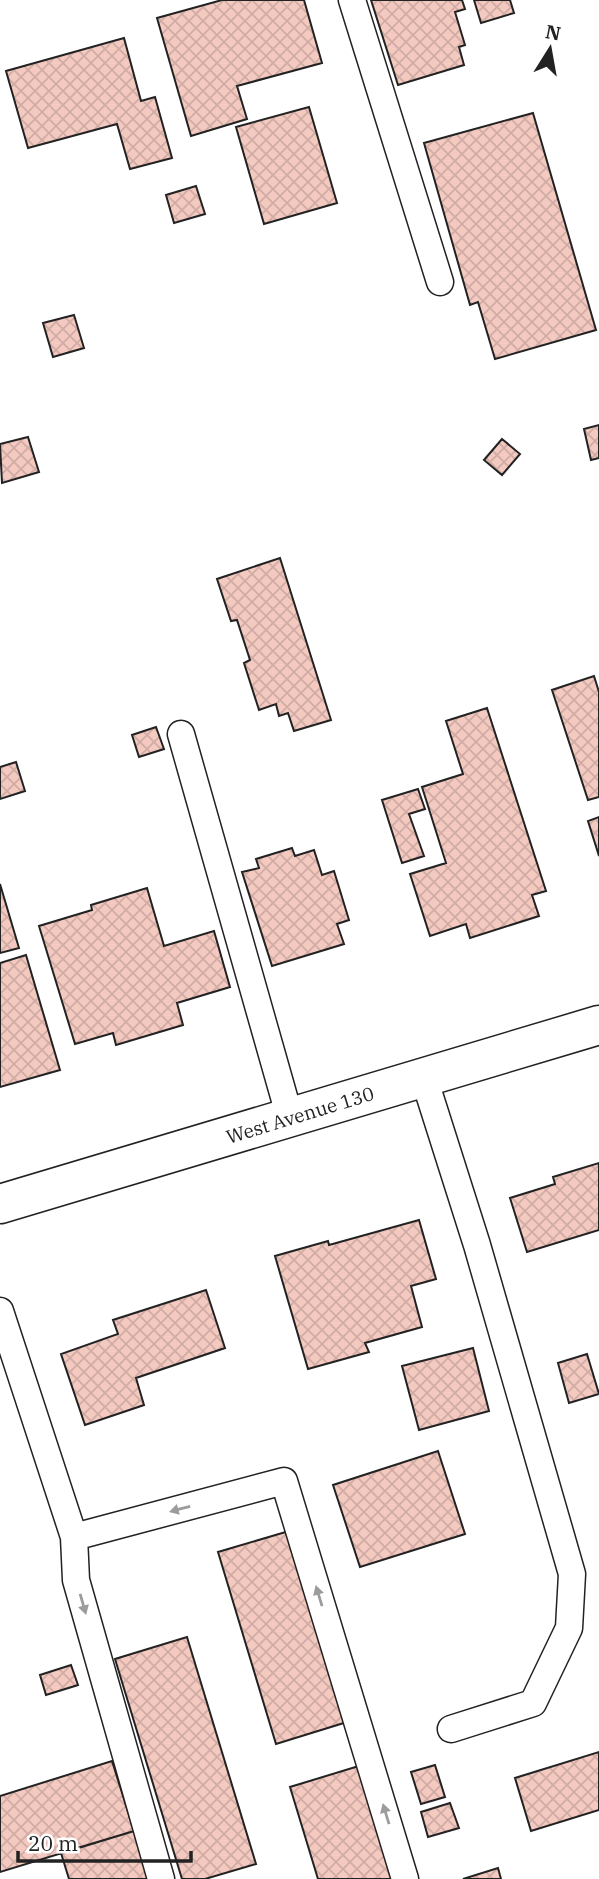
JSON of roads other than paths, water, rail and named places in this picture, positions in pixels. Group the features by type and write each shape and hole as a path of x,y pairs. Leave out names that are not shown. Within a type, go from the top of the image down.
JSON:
{"street":[{"name":"West Avenue 130","path":"0,1205 599,1025"}],"lane":[{"path":"352,0 440,282"},
{"path":"181,734 289,1118"},
{"path":"424,1078 477,1245 572,1574 569,1628 533,1703 451,1729"},
{"path":"0,1311 74,1537 76,1580 161,1879"},
{"path":"74,1537 284,1481 405,1879"}]}
